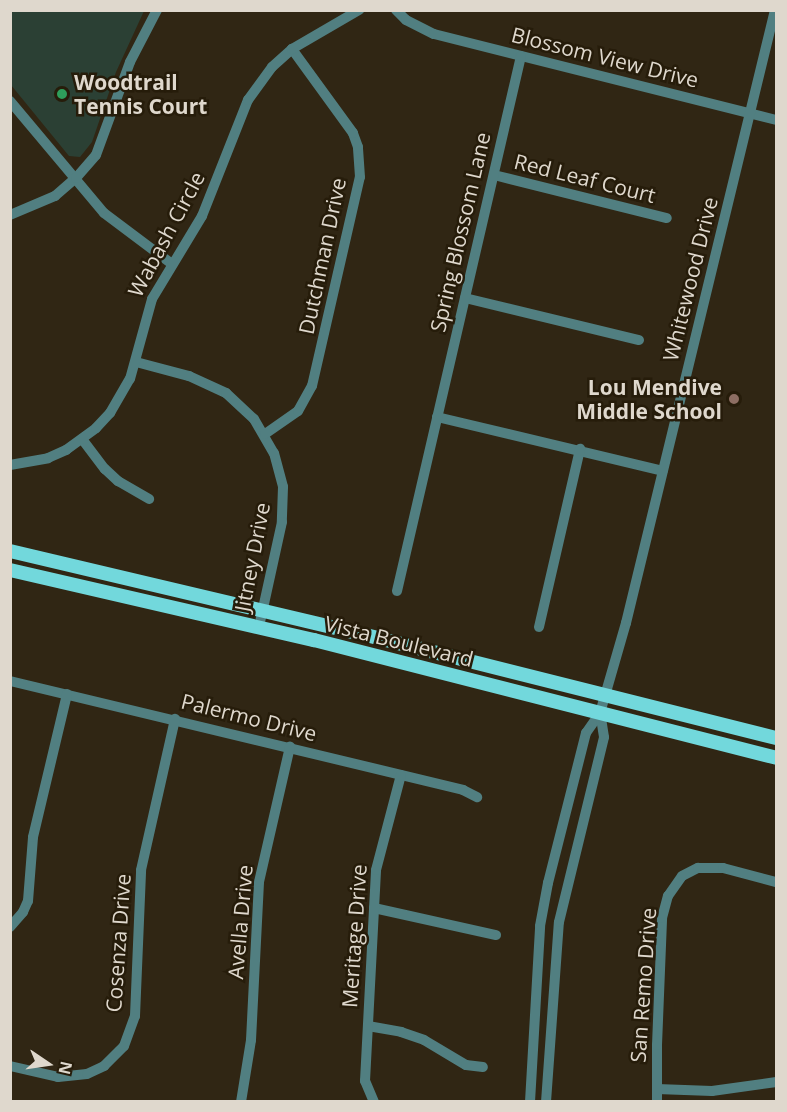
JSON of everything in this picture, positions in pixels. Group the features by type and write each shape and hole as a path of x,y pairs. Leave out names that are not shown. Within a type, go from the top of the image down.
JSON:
{"main road":[{"name":"Vista Boulevard","path":"10,551 262,610 777,738"},
{"name":"Vista Boulevard","path":"10,570 258,627 777,758"}],"street":[{"path":"10,215 41,203 76,178 100,147 130,62 157,10"},
{"name":"Wabash Circle","path":"10,465 48,458 82,439 110,413 122,395 136,362 144,320 152,299 197,225 214,191 248,100 272,67 292,49 359,10"},
{"name":"Blossom View Drive","path":"396,10 406,20 434,34 777,120"},
{"name":"Whitewood Drive","path":"600,713 626,623 776,10"},
{"name":"Dutchman Drive","path":"265,434 298,411 312,386 360,177 358,147 346,120 292,49"},
{"name":"Spring Blossom Lane","path":"397,591 521,56"},
{"path":"10,101 104,213 172,264"},
{"name":"Red Leaf Court","path":"494,175 667,218"},
{"path":"465,298 639,340"},
{"name":"Jitney Drive","path":"136,362 209,384 241,405 265,434 280,471 283,504 280,536 258,627"},
{"path":"438,417 580,449 663,471"},
{"path":"82,439 112,475 149,499"},
{"path":"539,627 580,449"},
{"name":"Palermo Drive","path":"10,681 463,789 477,797"},
{"path":"10,927 23,912 27,901 33,837 67,694"},
{"path":"530,1101 532,1039 543,903 586,733 600,713"},
{"path":"546,1101 559,922 604,737 600,713"},
{"name":"Cosenza Drive","path":"10,1066 58,1077 87,1074 115,1058 127,1040 135,1016 141,870 175,719"},
{"name":"Avella Drive","path":"241,1101 251,1040 259,882 290,747"},
{"name":"Meritage Drive","path":"374,1101 365,1081 376,870 401,775"},
{"name":"San Remo Drive","path":"657,1101 663,918 668,896 682,876 698,868 723,868 777,882"},
{"path":"374,908 496,935"},
{"path":"368,1026 401,1032 424,1040 466,1065 483,1067"},
{"path":"657,1089 712,1091 777,1082"}],"green space":[{"path":"10,11 144,11 116,72 92,142 80,157 69,156 11,85"}],"place":[{"name":"Woodtrail Tennis Court","path":"62,94"},
{"name":"Lou Mendive Middle School","path":"734,399"}]}
